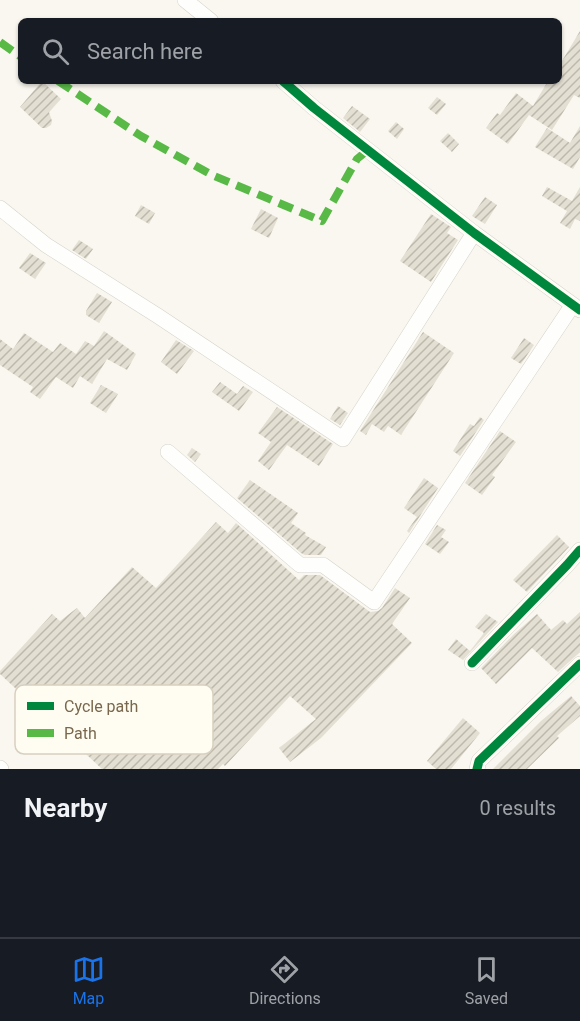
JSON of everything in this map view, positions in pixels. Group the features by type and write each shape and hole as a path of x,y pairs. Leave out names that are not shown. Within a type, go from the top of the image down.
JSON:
{"street":[{"path":"185,0 207,18"},
{"path":"168,452 300,565 323,565 374,602 576,308 474,233 286,84"},
{"path":"0,208 46,245 159,316 343,439 474,233"},
{"path":"472,663 580,550"},
{"path":"477,769 479,761 580,664"}],"building":[{"path":"580,31 580,98 574,95 552,130 529,115 508,144 486,128 497,113 500,115 516,93 533,106 546,84 562,84 562,61"},
{"path":"39,84 45,84 61,99 49,112 52,121 51,125 46,128 42,128 20,107"},
{"path":"437,97 446,104 437,115 428,108"},
{"path":"352,106 370,119 360,132 343,118"},
{"path":"396,122 404,129 397,139 388,131"},
{"path":"580,126 580,157 573,169 535,147 547,128 570,143"},
{"path":"448,133 459,144 452,152 440,141"},
{"path":"547,187 572,201 580,187 580,221 575,219 570,229 560,223 567,211 542,196"},
{"path":"485,197 497,205 485,224 472,216"},
{"path":"141,205 155,213 149,224 135,216"},
{"path":"261,209 278,218 269,238 251,229"},
{"path":"431,214 451,227 447,233 458,240 431,282 400,261"},
{"path":"79,240 93,249 86,259 72,250"},
{"path":"30,253 46,263 35,279 19,268"},
{"path":"97,293 112,302 99,323 86,315"},
{"path":"104,331 136,354 127,370 107,359 92,384 80,376 73,388 56,377 40,399 30,392 33,387 0,365 0,339 13,349 24,333 53,352 60,343 76,354 85,341 94,346"},
{"path":"423,332 454,353 401,435 388,426 384,432 372,424 366,435 360,431"},
{"path":"524,338 534,345 521,364 511,358"},
{"path":"176,340 194,351 177,374 161,362"},
{"path":"220,382 237,394 243,386 253,392 239,411 212,392"},
{"path":"101,385 118,394 106,413 90,403"},
{"path":"338,406 348,413 340,425 330,419"},
{"path":"277,407 333,444 319,466 287,445 269,470 258,461 271,442 258,433"},
{"path":"480,417 484,420 460,456 453,451 470,424 474,426"},
{"path":"500,431 516,442 492,475 495,477 482,495 465,483"},
{"path":"192,448 201,454 195,462 187,455"},
{"path":"424,478 438,488 409,533 407,531 417,517 404,508"},
{"path":"250,480 298,513 291,523 306,533 305,535 326,547 321,555 301,553 237,498"},
{"path":"216,522 228,533 236,523 299,580 304,575 320,575 370,612 382,608 395,588 410,598 392,624 412,643 321,738 290,762 279,748 316,719 290,696 225,766 223,764 218,769 102,769 86,754 213,754 213,685 15,685 15,688 0,674 0,671 52,614 60,621 77,608 85,618 132,567 156,588"},
{"path":"437,525 446,530 441,537 449,542 440,554 425,544"},
{"path":"557,535 569,547 527,592 513,580"},
{"path":"580,612 580,652 558,672 532,648 496,684 481,668 537,614 551,630 563,620 567,624"},
{"path":"486,614 498,622 463,660 448,650 456,639 470,651 484,633 475,627"},
{"path":"571,696 580,706 580,716 557,736 559,738 527,769 493,769 541,721"},
{"path":"463,718 480,733 451,769 436,769 427,761"}],"marked path":[{"path":"0,42 18,55"},
{"path":"63,84 141,136 212,175 322,221 357,159 368,150"}],"cycle path":[{"path":"286,84 474,233 580,310"},
{"path":"472,663 580,550"},
{"path":"477,769 479,761 580,664"}]}
